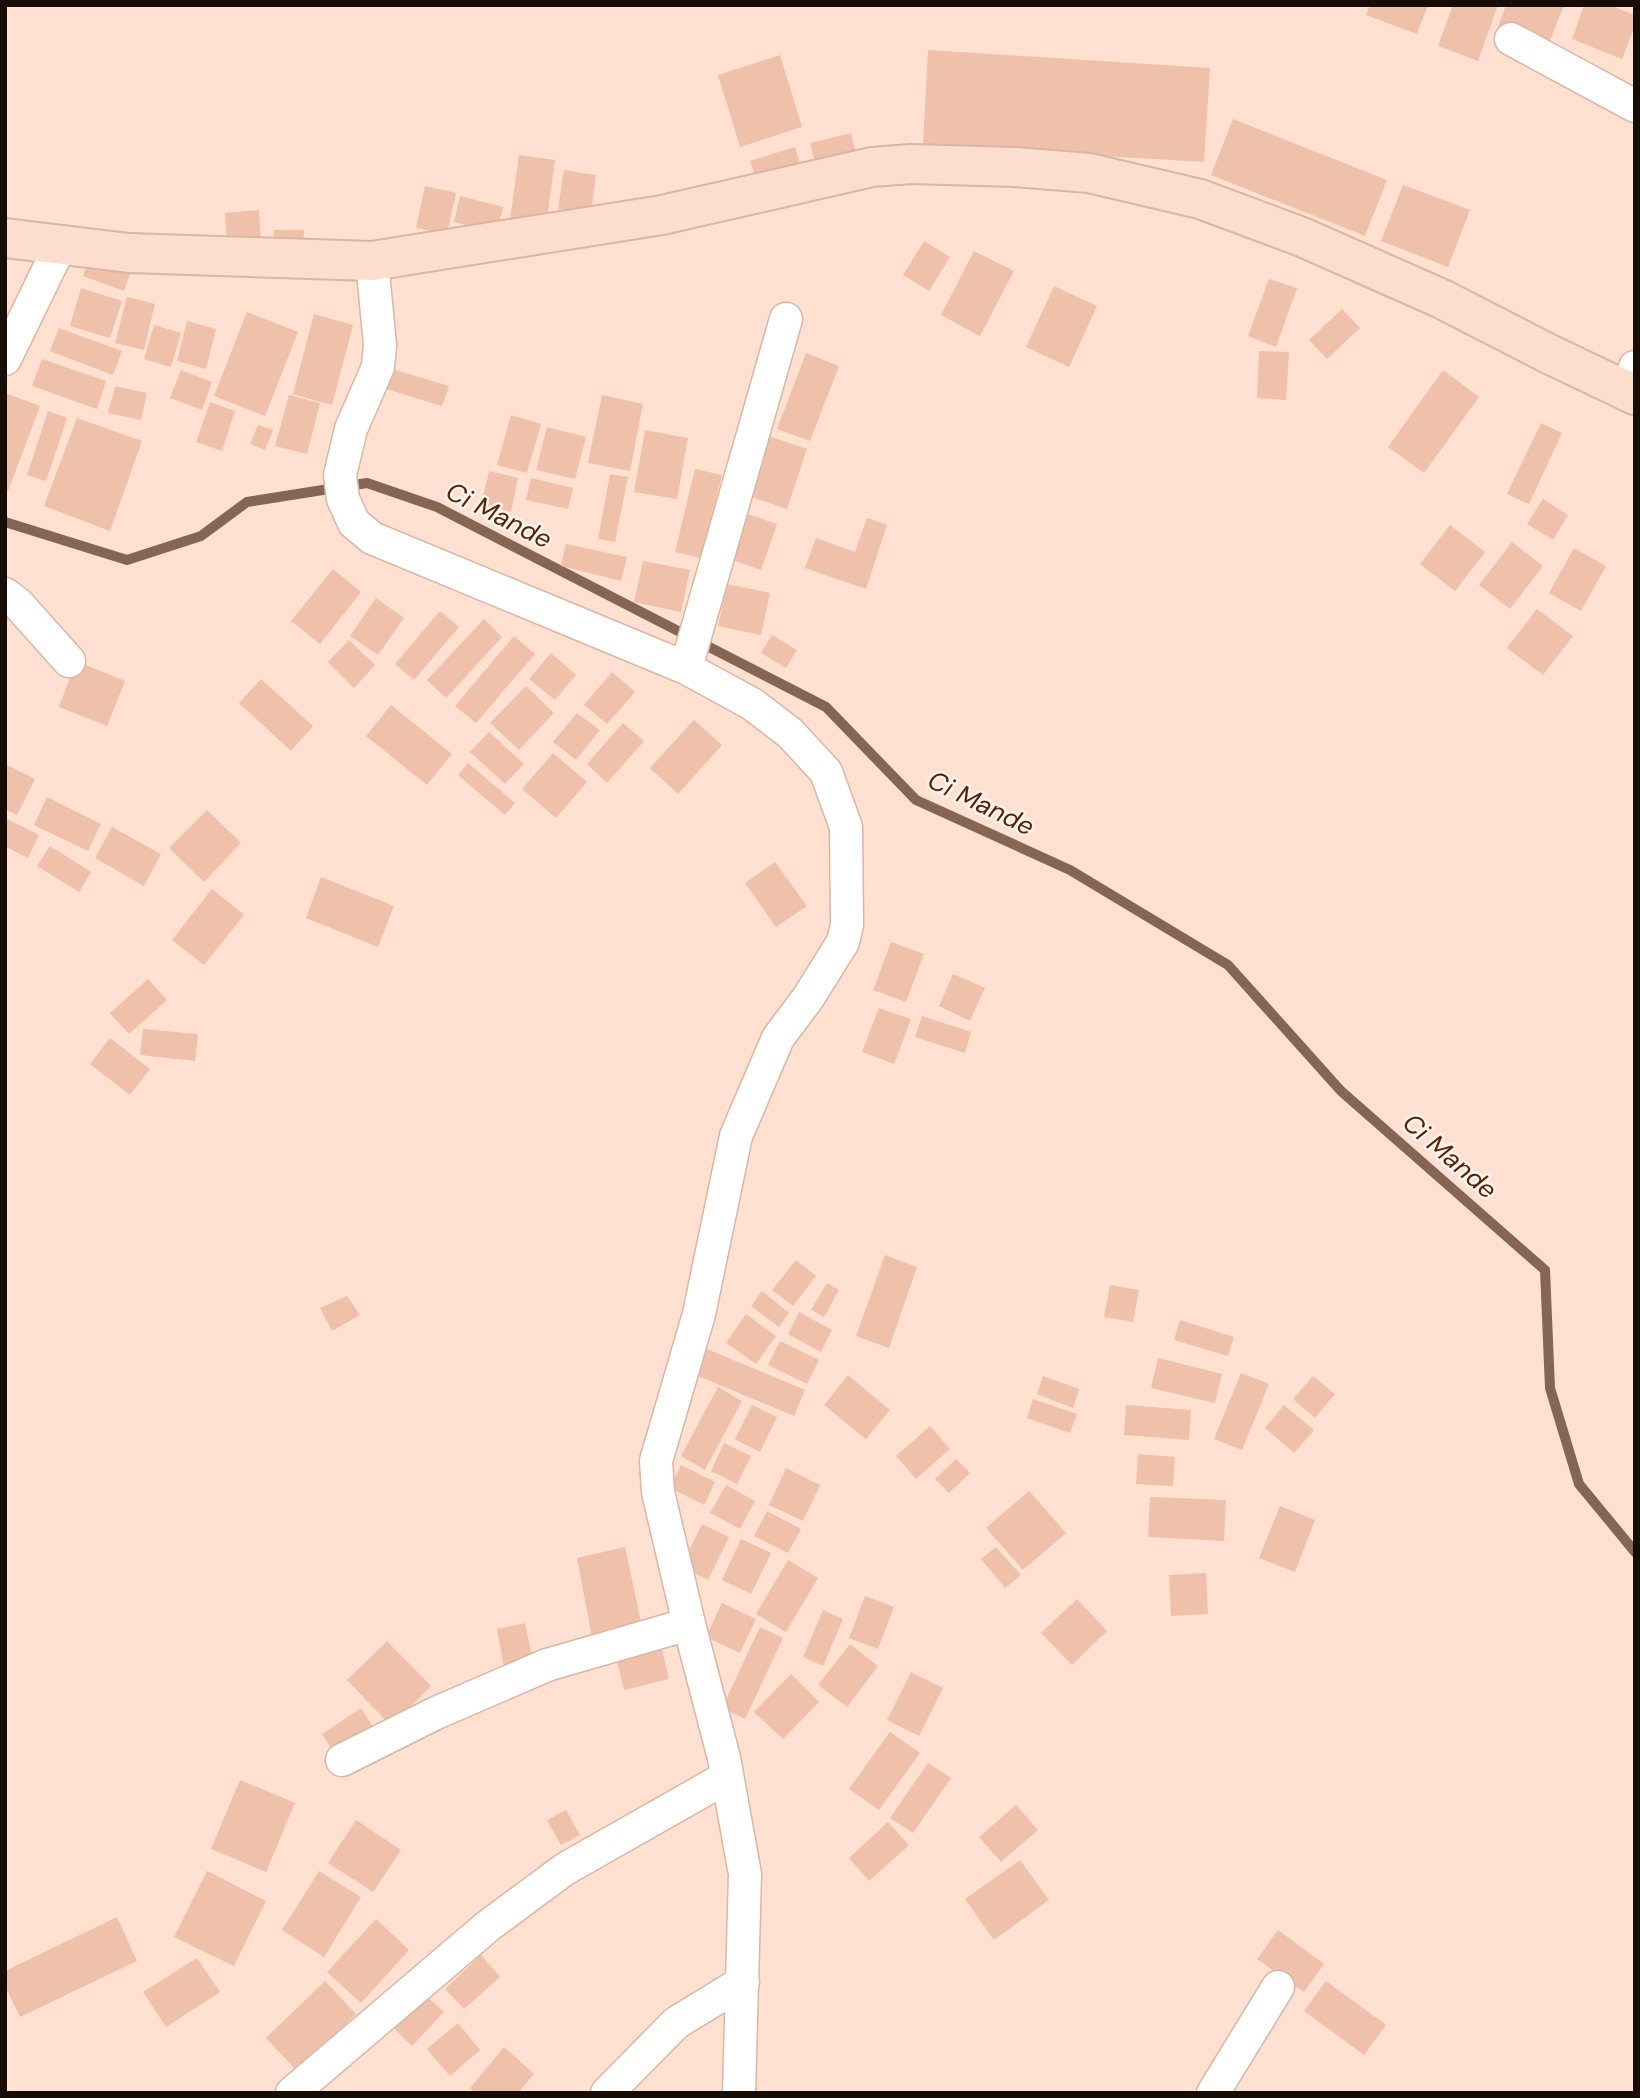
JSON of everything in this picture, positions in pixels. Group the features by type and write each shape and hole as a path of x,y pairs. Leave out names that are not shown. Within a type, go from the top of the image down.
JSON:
{"main road":[{"path":"5,238 129,253 372,261 663,215 872,167 911,164 1014,167 1089,173 1200,199 1302,237 1632,385"}],"street":[{"path":"1511,39 1635,106"},
{"path":"5,359 61,244"},
{"path":"372,261 380,345 378,367 351,429 342,487 354,523 372,538 693,647 752,704 790,733 825,772 846,827 847,925 843,942 835,958 778,1038 736,1136 699,1314 657,1451 655,1471 727,1777 745,1874 740,2093"},
{"path":"693,647 786,319"},
{"path":"5,594 18,604 69,661"},
{"path":"342,1760 436,1713 547,1665 689,1624"},
{"path":"292,2093 488,1926 565,1869 727,1777"},
{"path":"607,2093 676,2023 743,1982"},
{"path":"1213,2093 1278,1987"}],"building":[{"path":"1370,5 1428,5 1417,34 1366,15"},
{"path":"1453,5 1498,5 1478,61 1438,46"},
{"path":"1506,5 1564,5 1548,46 1498,27"},
{"path":"1584,5 1609,5 1635,15 1635,25 1622,59 1572,39"},
{"path":"928,50 1210,68 1204,162 923,145"},
{"path":"780,55 802,127 740,147 718,75"},
{"path":"1233,119 1387,180 1365,236 1211,175"},
{"path":"851,133 857,157 816,167 810,143"},
{"path":"795,147 803,174 759,188 750,161"},
{"path":"519,155 555,160 546,225 510,220"},
{"path":"564,170 596,175 591,214 558,209"},
{"path":"1403,185 1470,210 1448,267 1381,241"},
{"path":"425,186 456,193 447,234 416,228"},
{"path":"460,196 503,207 497,233 454,222"},
{"path":"259,210 261,243 227,245 225,213"},
{"path":"274,230 304,230 303,253 273,251"},
{"path":"924,241 950,257 929,291 903,275"},
{"path":"974,251 1014,271 980,336 941,315"},
{"path":"89,259 130,273 124,291 83,276"},
{"path":"1269,279 1297,288 1276,347 1248,336"},
{"path":"1054,286 1097,306 1069,367 1026,347"},
{"path":"81,288 122,301 110,338 70,326"},
{"path":"127,297 155,304 144,350 115,343"},
{"path":"1342,309 1360,328 1327,359 1309,340"},
{"path":"247,312 298,332 265,416 214,396"},
{"path":"314,314 353,325 332,405 293,394"},
{"path":"187,321 216,329 206,369 177,361"},
{"path":"154,325 181,333 171,367 144,359"},
{"path":"59,328 122,351 113,375 50,351"},
{"path":"1259,351 1289,352 1286,400 1257,398"},
{"path":"806,353 839,366 810,441 777,429"},
{"path":"42,359 106,381 97,409 32,386"},
{"path":"389,368 449,386 442,406 383,388"},
{"path":"181,370 212,382 202,410 170,398"},
{"path":"1443,370 1479,397 1424,473 1388,447"},
{"path":"115,386 147,393 141,420 108,413"},
{"path":"5,393 40,406 8,491 5,489"},
{"path":"289,395 320,403 307,454 275,446"},
{"path":"602,395 643,404 630,471 588,463"},
{"path":"210,402 235,411 222,451 196,442"},
{"path":"48,411 67,418 46,481 27,475"},
{"path":"511,415 541,424 527,473 497,465"},
{"path":"77,418 142,441 110,531 44,506"},
{"path":"1541,423 1562,433 1529,504 1507,494"},
{"path":"258,425 273,430 265,450 250,444"},
{"path":"547,427 586,437 575,479 536,470"},
{"path":"645,430 688,438 677,499 634,492"},
{"path":"760,433 807,449 787,509 740,493"},
{"path":"695,469 722,475 701,558 675,552"},
{"path":"489,471 518,478 511,512 481,505"},
{"path":"610,474 628,477 615,542 598,539"},
{"path":"531,478 573,488 568,509 526,500"},
{"path":"1543,499 1568,515 1553,540 1527,524"},
{"path":"736,510 777,524 761,570 721,556"},
{"path":"867,518 887,525 866,589 805,568 816,538 855,552"},
{"path":"1450,525 1485,552 1455,591 1420,564"},
{"path":"1512,542 1543,566 1510,609 1479,585"},
{"path":"566,544 627,557 621,581 561,566"},
{"path":"1574,548 1606,566 1581,611 1549,593"},
{"path":"643,561 690,570 681,612 634,602"},
{"path":"333,569 361,592 320,644 291,621"},
{"path":"727,584 770,593 761,635 718,626"},
{"path":"376,598 404,618 378,655 350,636"},
{"path":"1537,609 1573,636 1543,675 1507,648"},
{"path":"440,611 459,627 414,680 395,664"},
{"path":"484,619 502,637 446,698 427,680"},
{"path":"772,635 797,650 786,668 761,653"},
{"path":"514,636 535,654 476,723 455,706"},
{"path":"349,640 375,665 354,688 328,662"},
{"path":"551,653 576,675 555,700 529,679"},
{"path":"76,661 125,681 107,726 59,707"},
{"path":"612,672 635,692 607,724 584,705"},
{"path":"261,679 313,726 291,751 239,703"},
{"path":"526,686 554,713 519,750 490,723"},
{"path":"391,705 452,754 427,785 366,736"},
{"path":"577,713 600,730 576,760 553,742"},
{"path":"694,720 722,745 678,794 650,768"},
{"path":"623,723 644,741 607,783 587,764"},
{"path":"489,732 524,764 505,784 470,752"},
{"path":"553,753 587,782 556,818 522,789"},
{"path":"468,763 515,803 505,815 458,775"},
{"path":"5,764 35,779 17,815 5,809"},
{"path":"47,797 101,824 88,851 34,825"},
{"path":"207,810 241,843 204,882 169,848"},
{"path":"5,818 39,835 28,858 5,846"},
{"path":"112,827 161,854 144,886 95,858"},
{"path":"50,846 91,872 79,892 37,866"},
{"path":"775,862 807,906 776,927 745,883"},
{"path":"321,877 394,906 378,947 306,918"},
{"path":"212,889 244,915 204,965 172,940"},
{"path":"891,942 924,954 906,1002 873,990"},
{"path":"953,974 985,988 970,1021 939,1006"},
{"path":"148,979 167,1000 129,1034 110,1013"},
{"path":"879,1008 911,1019 894,1064 862,1052"},
{"path":"922,1016 971,1032 965,1053 915,1037"},
{"path":"143,1029 198,1034 195,1061 140,1055"},
{"path":"110,1038 150,1069 130,1095 90,1064"},
{"path":"885,1255 917,1267 889,1348 856,1336"},
{"path":"796,1260 816,1276 793,1306 772,1290"},
{"path":"827,1283 839,1290 824,1317 811,1310"},
{"path":"1110,1285 1139,1290 1133,1322 1104,1317"},
{"path":"762,1291 789,1313 779,1327 751,1306"},
{"path":"347,1296 360,1315 332,1331 320,1308"},
{"path":"799,1312 832,1330 821,1352 788,1334"},
{"path":"746,1314 776,1336 756,1364 726,1343"},
{"path":"1180,1320 1234,1337 1228,1356 1174,1340"},
{"path":"780,1341 819,1360 807,1384 768,1365"},
{"path":"707,1349 805,1390 794,1416 696,1375"},
{"path":"1158,1358 1222,1374 1215,1403 1151,1388"},
{"path":"1241,1373 1269,1384 1242,1450 1214,1439"},
{"path":"848,1375 890,1410 866,1439 824,1405"},
{"path":"1043,1376 1079,1389 1073,1408 1037,1394"},
{"path":"1313,1376 1335,1394 1315,1418 1293,1399"},
{"path":"718,1387 742,1401 705,1470 681,1456"},
{"path":"1033,1399 1077,1414 1070,1433 1027,1418"},
{"path":"752,1405 777,1417 760,1452 735,1439"},
{"path":"1126,1405 1191,1410 1189,1440 1124,1435"},
{"path":"1284,1405 1314,1430 1294,1453 1265,1428"},
{"path":"930,1426 950,1449 916,1479 896,1456"},
{"path":"724,1443 751,1456 737,1484 711,1471"},
{"path":"1138,1454 1175,1457 1173,1486 1136,1484"},
{"path":"956,1459 970,1473 949,1493 935,1479"},
{"path":"681,1465 715,1482 704,1505 670,1488"},
{"path":"786,1468 820,1485 803,1521 769,1505"},
{"path":"726,1485 755,1501 740,1529 710,1513"},
{"path":"1029,1491 1066,1533 1023,1570 986,1528"},
{"path":"1150,1497 1226,1500 1224,1541 1148,1537"},
{"path":"1280,1506 1315,1520 1295,1572 1259,1558"},
{"path":"767,1511 801,1529 788,1553 754,1536"},
{"path":"702,1524 729,1537 708,1580 681,1567"},
{"path":"741,1539 771,1553 751,1594 722,1580"},
{"path":"625,1547 642,1627 592,1637 577,1558"},
{"path":"996,1547 1021,1575 1005,1588 981,1559"},
{"path":"788,1560 818,1578 786,1632 756,1614"},
{"path":"1206,1573 1208,1614 1171,1616 1169,1575"},
{"path":"865,1596 894,1607 878,1649 849,1638"},
{"path":"1077,1599 1107,1631 1072,1665 1041,1633"},
{"path":"722,1603 756,1619 740,1653 706,1637"},
{"path":"823,1610 843,1619 823,1666 803,1657"},
{"path":"525,1623 533,1662 504,1668 497,1629"},
{"path":"760,1627 783,1638 745,1719 722,1708"},
{"path":"387,1641 431,1686 391,1726 347,1680"},
{"path":"850,1644 878,1666 847,1707 818,1685"},
{"path":"662,1650 669,1679 624,1690 617,1661"},
{"path":"911,1672 943,1688 919,1736 887,1720"},
{"path":"791,1674 819,1702 783,1739 754,1712"},
{"path":"361,1708 374,1728 335,1754 322,1734"},
{"path":"890,1732 920,1753 879,1810 849,1789"},
{"path":"928,1763 951,1778 913,1833 890,1818"},
{"path":"240,1780 295,1803 266,1872 211,1849"},
{"path":"1016,1805 1038,1830 1001,1862 979,1837"},
{"path":"566,1810 580,1835 561,1845 547,1820"},
{"path":"356,1820 401,1850 373,1892 328,1863"},
{"path":"888,1822 909,1845 869,1881 849,1858"},
{"path":"1020,1860 1049,1900 994,1940 965,1899"},
{"path":"207,1871 266,1901 234,1966 174,1937"},
{"path":"319,1871 361,1897 324,1957 282,1930"},
{"path":"117,1917 137,1961 20,2017 5,1986 5,1971"},
{"path":"376,1919 409,1950 361,2003 327,1972"},
{"path":"1278,1930 1324,1964 1304,1992 1257,1959"},
{"path":"481,1955 500,1977 464,2009 445,1989"},
{"path":"197,1958 220,1992 166,2027 143,1992"},
{"path":"325,1981 356,2014 297,2071 266,2038"},
{"path":"1326,1981 1386,2025 1364,2055 1304,2011"},
{"path":"420,1990 444,2012 412,2046 389,2023"},
{"path":"458,2023 480,2050 450,2076 427,2049"},
{"path":"504,2047 534,2074 518,2093 476,2093 470,2088"}],"waterway":[{"name":"Ci Mande","path":"5,522 127,560 201,536 247,502 367,483 437,507 826,707 916,800 1070,870 1228,965 1341,1091 1545,1270 1550,1388 1579,1484 1635,1552"}]}
